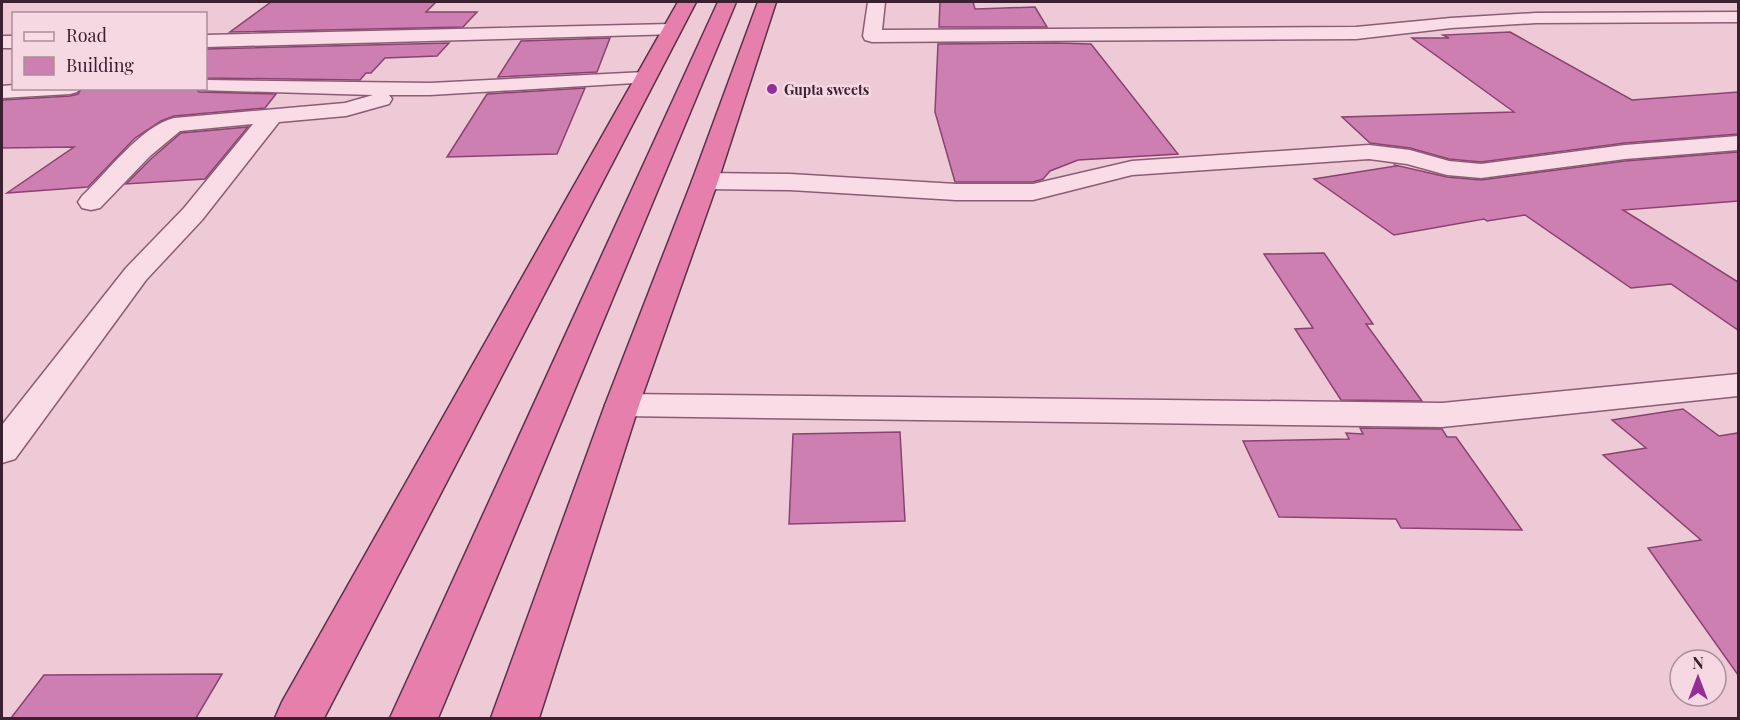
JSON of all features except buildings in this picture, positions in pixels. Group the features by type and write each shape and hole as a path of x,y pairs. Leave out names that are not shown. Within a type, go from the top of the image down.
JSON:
{"highway":[{"path":"299,718 687,2"},
{"path":"414,718 727,2"},
{"path":"514,718 622,405 705,181 767,2"}],"street":[{"path":"876,2 873,36 1356,33 1451,23 1536,18 1738,17"},
{"path":"207,40 671,30"},
{"path":"207,86 414,88 645,78"},
{"path":"91,202 114,182 151,141 174,125 346,109 414,88"},
{"path":"2,92 36,90"},
{"path":"2,450 136,274 193,214 273,115"},
{"path":"705,181 790,182 956,192 1033,192 1132,168 1369,152 1410,157 1447,168 1481,171 1625,152 1738,143"},
{"path":"622,405 1442,415 1738,385"}],"place":[{"name":"Gupta sweets","path":"772,89"}]}
